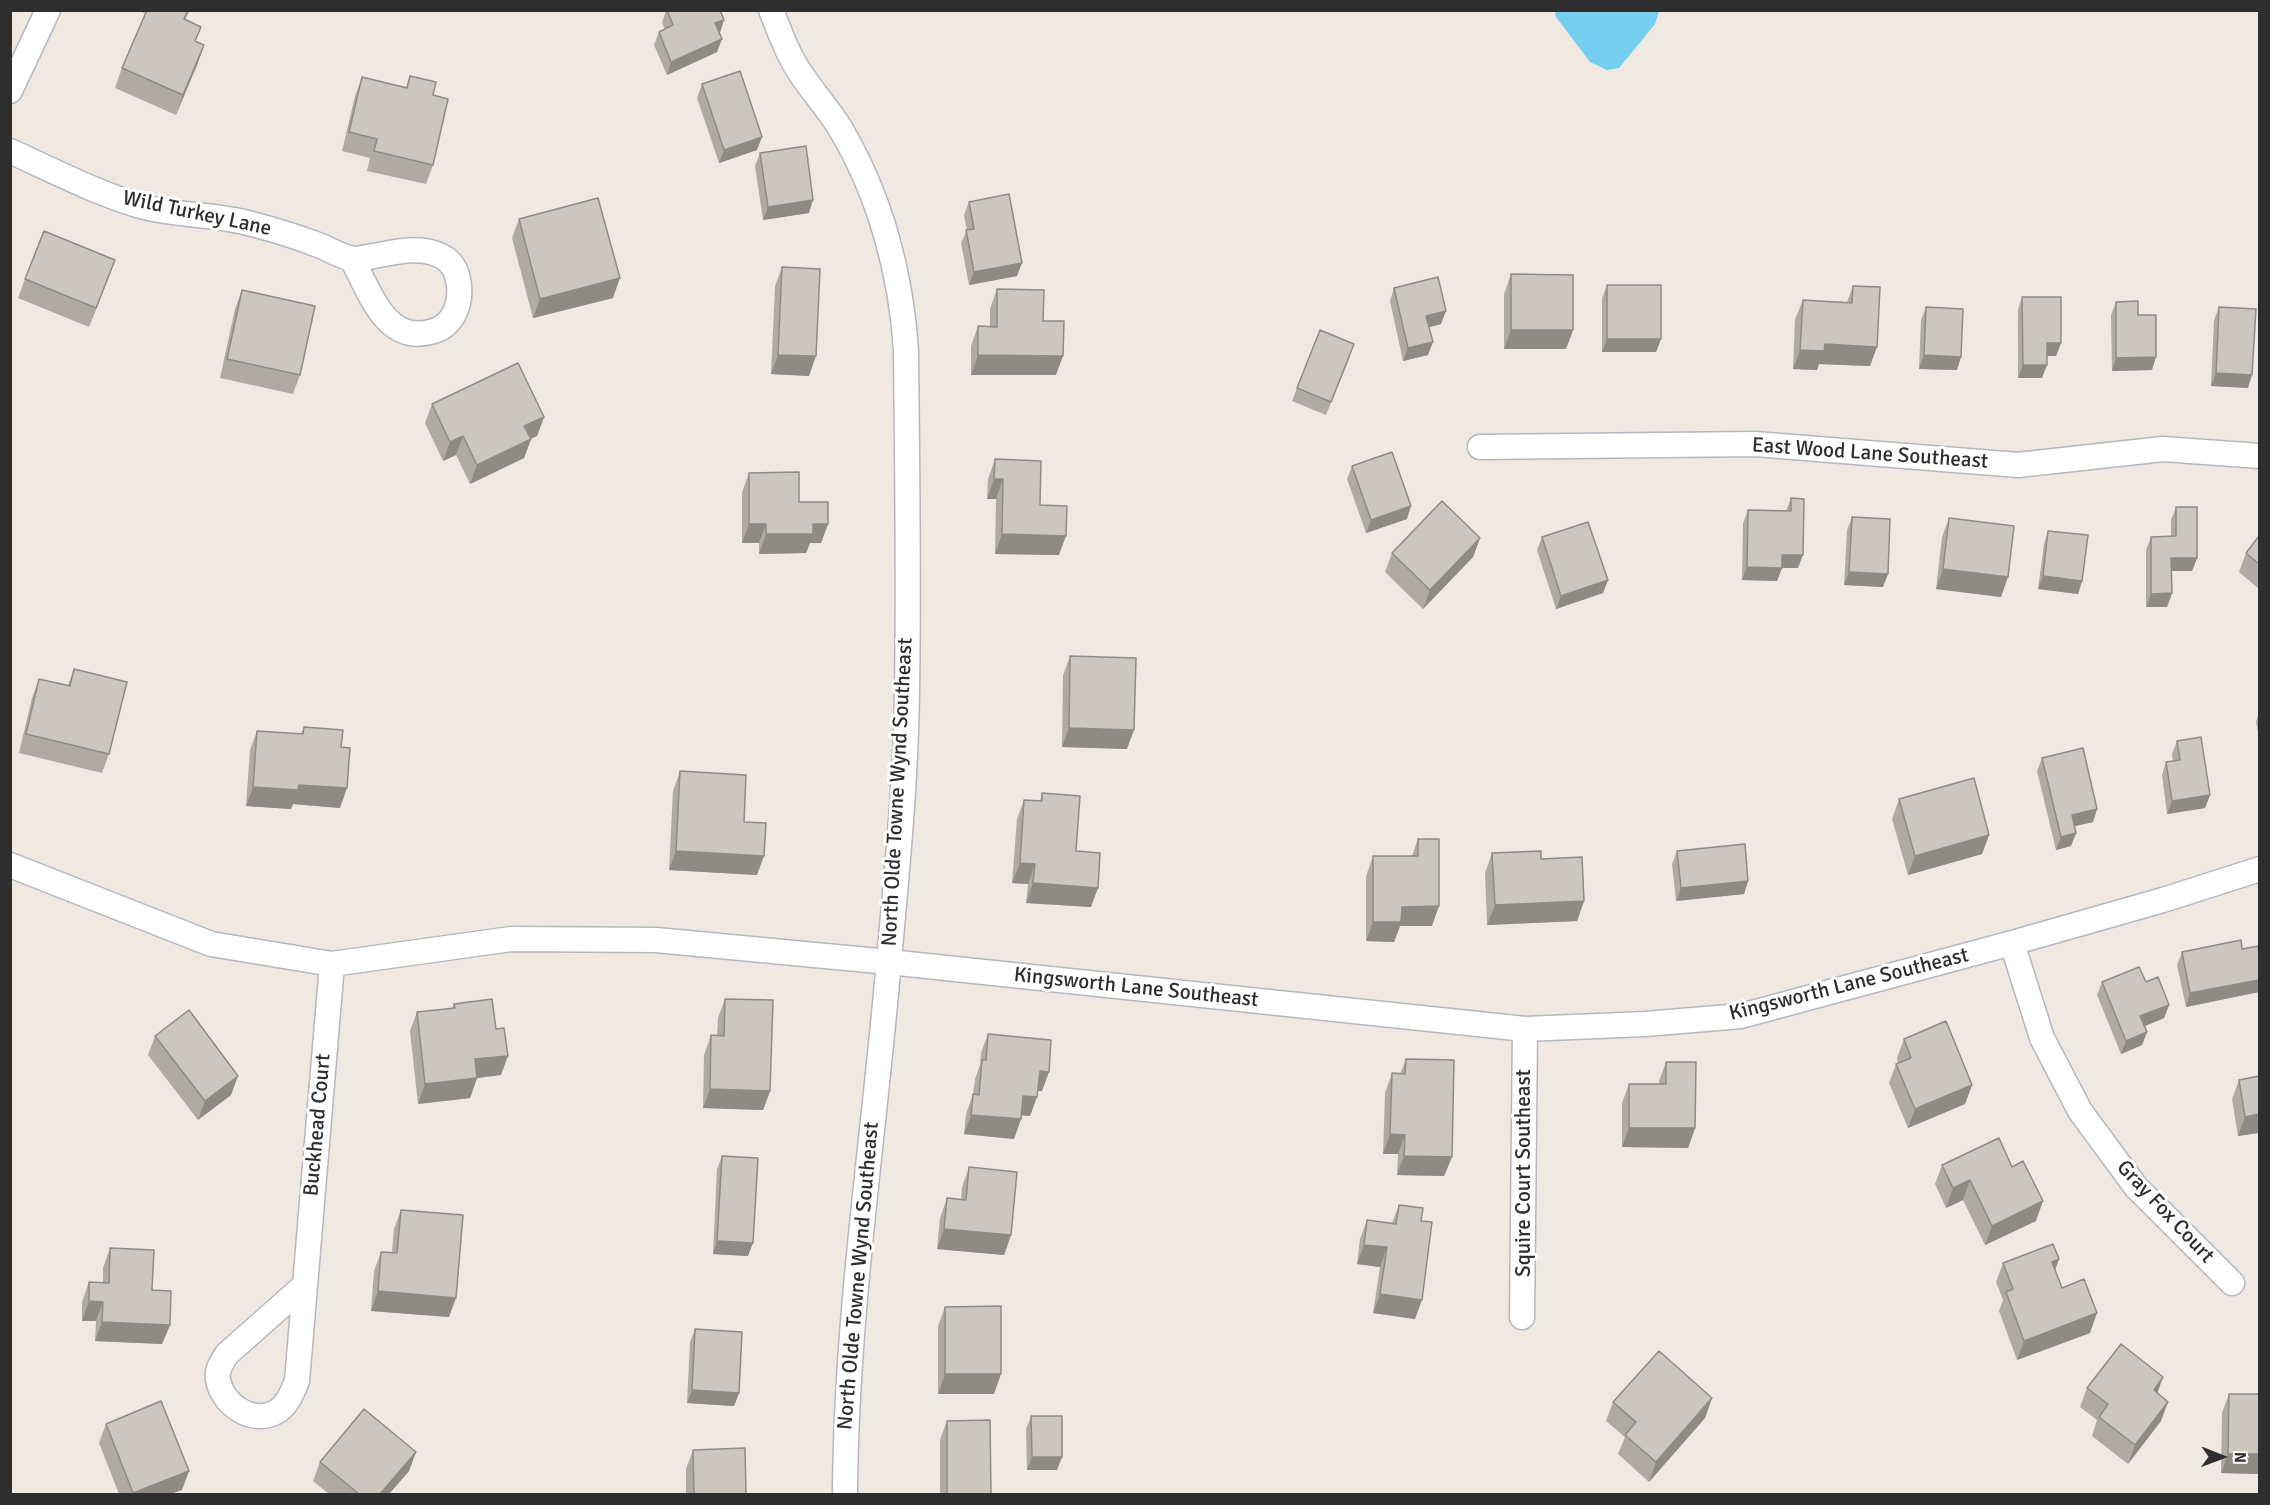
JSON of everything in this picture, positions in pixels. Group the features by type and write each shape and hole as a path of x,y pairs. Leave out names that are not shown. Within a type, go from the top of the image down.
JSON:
{"street":[{"path":"10,91 48,10"},
{"name":"North Olde Towne Wynd Southeast","path":"771,10 792,61 840,128 872,194 896,270 904,313 906,350 907,691 905,751 889,962 856,1280 845,1446 845,1494"},
{"name":"Wild Turkey Lane","path":"10,151 92,188 145,207 248,223 279,231 352,260"},
{"path":"412,250 425,250 446,258 453,267 460,292 453,316 446,325 435,331 413,334 400,331 382,314 352,260 412,250"},
{"name":"East Wood Lane Southeast","path":"1480,447 1755,444 2018,465 2163,448 2259,456"},
{"name":"Kingsworth Lane Southeast","path":"10,865 211,944 332,964 511,939 656,940 889,962 1525,1029 1645,1024 1741,1016 2012,944 2259,869"},
{"name":"Gray Fox Court","path":"2012,944 2042,1038 2080,1111 2136,1187 2232,1283"},
{"name":"Buckhead Court","path":"305,1285 227,1354 219,1367 218,1379 225,1396 237,1409 250,1415 263,1416 277,1411 290,1399 297,1381 332,964"},
{"name":"Squire Court Southeast","path":"1522,1317 1525,1029"}],"water":[{"path":"1555,10 1659,11 1655,24 1619,68 1607,70 1590,62 1556,17"}],"building":[{"path":"147,10 188,10 184,19 201,27 195,41 204,45 183,95 122,68"},
{"path":"667,10 720,10 724,20 715,23 722,39 671,62 659,32 673,25"},
{"path":"740,71 762,137 724,150 702,84"},
{"path":"410,76 436,82 433,95 448,99 433,165 374,151 377,139 349,132 362,77 407,88"},
{"path":"806,146 813,200 768,207 760,153"},
{"path":"1009,194 1022,263 974,272 966,230 974,229 969,202"},
{"path":"598,198 620,278 540,299 519,219"},
{"path":"44,231 115,260 96,308 25,279"},
{"path":"782,267 820,269 816,356 778,355"},
{"path":"1511,274 1573,275 1573,330 1511,330"},
{"path":"1438,277 1446,311 1426,316 1433,342 1408,348 1394,288"},
{"path":"1607,285 1661,285 1661,339 1607,339"},
{"path":"1853,286 1880,287 1877,347 1825,344 1824,351 1800,350 1803,300 1852,303"},
{"path":"997,289 1044,290 1043,321 1064,321 1063,356 978,355 978,326 997,327"},
{"path":"242,290 315,306 300,375 227,359"},
{"path":"2022,297 2061,297 2061,343 2047,343 2047,365 2023,365"},
{"path":"2138,301 2138,315 2156,315 2156,357 2116,358 2116,302"},
{"path":"1926,307 1963,309 1961,357 1924,355"},
{"path":"2219,307 2256,309 2252,375 2216,373"},
{"path":"1320,330 1354,344 1331,402 1297,388"},
{"path":"518,363 544,417 524,426 531,439 477,465 463,436 450,442 432,404"},
{"path":"1392,452 1411,506 1371,520 1352,466"},
{"path":"995,459 1041,461 1040,505 1067,506 1066,536 1002,534 1003,479 994,479"},
{"path":"799,472 799,502 828,502 828,524 813,524 813,534 766,534 766,524 749,524 749,473"},
{"path":"1791,498 1804,499 1803,555 1782,555 1782,568 1747,567 1748,510 1791,511"},
{"path":"1442,501 1480,538 1430,590 1392,553"},
{"path":"2176,507 2197,507 2197,558 2171,558 2172,593 2151,594 2151,537 2176,536"},
{"path":"1852,517 1890,519 1888,574 1849,572"},
{"path":"1949,518 2014,526 2008,577 1943,569"},
{"path":"1588,522 1608,580 1561,596 1542,537"},
{"path":"2048,531 2088,535 2082,581 2043,576"},
{"path":"2259,536 2259,564 2246,553"},
{"path":"1070,656 1136,658 1134,730 1069,728"},
{"path":"74,669 127,682 109,754 26,734 39,679 70,686"},
{"path":"304,727 343,730 341,747 350,748 347,788 299,785 298,790 253,787 257,731 303,734"},
{"path":"2201,737 2210,795 2172,801 2166,762 2180,760 2177,741"},
{"path":"2083,748 2097,809 2072,815 2076,833 2061,837 2042,758"},
{"path":"680,771 746,775 744,822 766,823 764,856 676,851"},
{"path":"1974,778 1989,835 1915,856 1899,799"},
{"path":"1042,793 1080,796 1076,851 1100,853 1098,888 1033,883 1035,864 1020,863 1024,800 1042,801"},
{"path":"1418,839 1439,839 1439,906 1402,907 1401,922 1373,922 1373,856 1418,856"},
{"path":"1745,844 1748,881 1681,888 1677,851"},
{"path":"1541,851 1541,859 1582,857 1584,901 1495,905 1492,853"},
{"path":"2241,940 2242,949 2258,946 2259,980 2190,993 2182,952"},
{"path":"2139,967 2146,982 2158,977 2169,1005 2140,1016 2147,1032 2126,1041 2102,982"},
{"path":"492,999 496,1029 504,1028 508,1056 475,1059 477,1078 425,1084 417,1012 455,1008 454,1004"},
{"path":"725,999 773,1000 770,1091 710,1089 711,1035 724,1036"},
{"path":"189,1010 238,1076 205,1101 155,1036"},
{"path":"1946,1021 1972,1085 1915,1109 1896,1064 1911,1058 1904,1039"},
{"path":"988,1034 1051,1040 1049,1072 1040,1071 1037,1097 1023,1096 1021,1119 971,1115 973,1094 979,1095 982,1060 986,1060"},
{"path":"1406,1059 1454,1060 1452,1157 1404,1156 1405,1135 1390,1134 1392,1073 1405,1074"},
{"path":"1666,1062 1696,1062 1695,1128 1629,1128 1629,1084 1666,1084"},
{"path":"2259,1076 2259,1114 2245,1117 2239,1080"},
{"path":"1999,1138 2012,1167 2023,1161 2043,1201 1992,1226 1970,1180 1953,1188 1942,1165"},
{"path":"722,1156 758,1158 753,1243 717,1241"},
{"path":"969,1167 1017,1172 1011,1235 944,1229 947,1198 966,1200"},
{"path":"1399,1205 1423,1208 1421,1221 1432,1222 1422,1300 1380,1294 1387,1247 1364,1245 1367,1220 1396,1224"},
{"path":"401,1210 463,1215 456,1298 378,1291 381,1252 397,1253"},
{"path":"2053,1244 2059,1259 2052,1262 2062,1288 2084,1279 2097,1313 2024,1341 2006,1292 2013,1289 2003,1263"},
{"path":"110,1248 154,1250 152,1290 171,1291 170,1325 102,1322 103,1302 89,1301 89,1282 109,1283"},
{"path":"1001,1306 1001,1374 945,1374 945,1307"},
{"path":"695,1329 742,1332 739,1393 692,1390"},
{"path":"2121,1344 2163,1377 2154,1390 2168,1402 2135,1445 2099,1417 2108,1404 2087,1388"},
{"path":"1659,1351 1712,1398 1656,1462 1625,1435 1636,1422 1613,1402"},
{"path":"2229,1394 2259,1394 2259,1454 2228,1454"},
{"path":"161,1401 189,1471 133,1493 106,1424"},
{"path":"364,1409 416,1452 380,1494 359,1494 320,1462"},
{"path":"1031,1416 1062,1416 1062,1457 1032,1457"},
{"path":"990,1420 991,1494 947,1494 947,1421"},
{"path":"745,1448 746,1494 694,1494 693,1450"}]}
